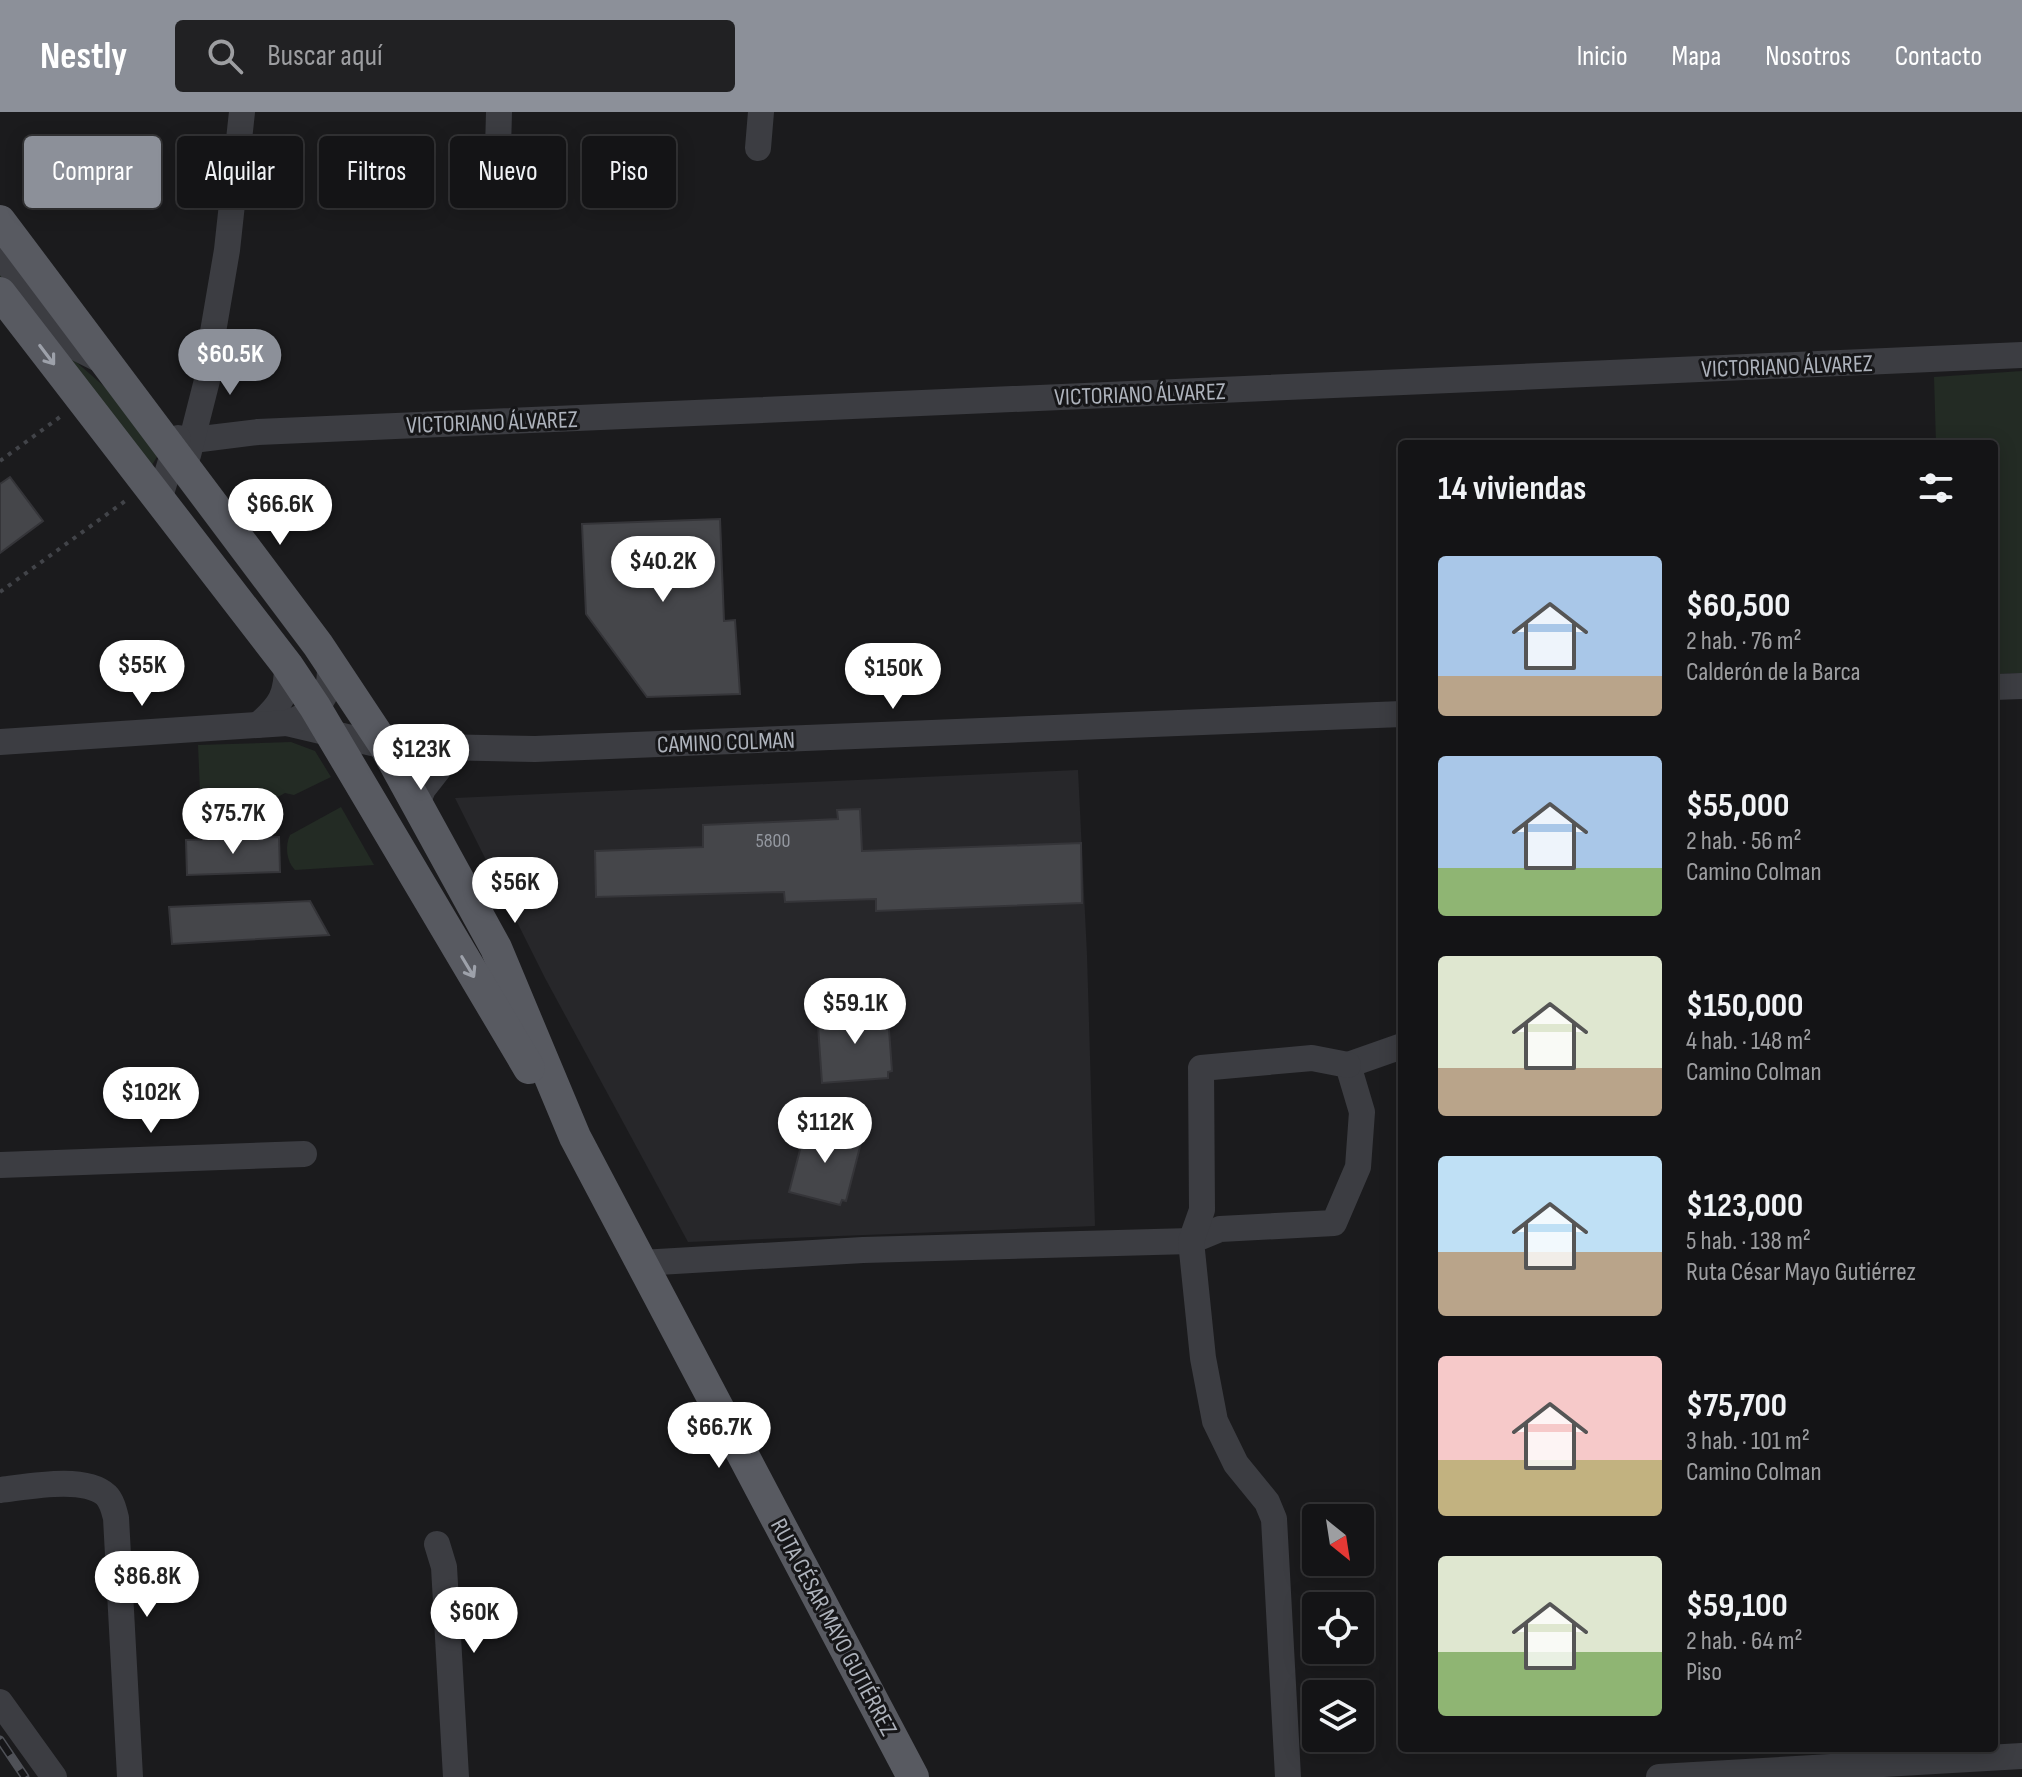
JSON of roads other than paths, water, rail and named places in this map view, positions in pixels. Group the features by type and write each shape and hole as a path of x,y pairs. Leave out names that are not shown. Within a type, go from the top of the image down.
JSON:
{"main road":[{"path":"0,221 105,362 184,453 324,687"},
{"path":"0,293 287,665 324,687"},
{"path":"196,548 229,569 250,588 324,687"},
{"name":"RUTA CÉSAR MAYO GUTIÉRREZ","path":"324,687 333,733 369,758 417,804 501,959 575,1137 913,1777"},
{"name":"RUTA CÉSAR MAYO GUTIÉRREZ","path":"324,687 369,758 516,1049 575,1137"},
{"path":"369,758 438,877 471,904"}],"street":[{"path":"152,492 184,453 201,408 217,341 213,332 227,250 242,112"},
{"path":"498,136 499,112"},
{"path":"758,148 761,112"},
{"path":"0,254 71,345 105,362"},
{"path":"184,453 206,337 213,332"},
{"name":"VICTORIANO ÁLVAREZ","path":"184,453 258,432 2022,355"},
{"name":"VICTORIANO ÁLVAREZ","path":"201,408 216,423 258,432"},
{"path":"258,725 275,710 284,695 287,665"},
{"path":"1998,687 2022,686"},
{"path":"0,742 287,723 300,719 324,687"},
{"name":"CAMINO COLMAN","path":"369,758 455,748 535,749 795,740 1398,714"},
{"path":"287,723 333,733"},
{"path":"417,804 423,789 455,748"},
{"path":"1288,1777 1274,1519 1267,1502 1236,1464 1215,1421 1203,1358 1191,1241 1202,1210 1201,1068 1312,1058 1348,1065 1398,1047"},
{"path":"641,1263 863,1250 1191,1241 1220,1229 1334,1223 1358,1167 1362,1112 1348,1065"},
{"path":"0,1165 304,1154"},
{"path":"0,1490 79,1484 102,1492 112,1504 116,1518 130,1777"},
{"path":"437,1544 444,1567 456,1777"},
{"path":"0,1702 54,1777"},
{"path":"1659,1777 2022,1756"}],"railway":[{"path":"0,1740 25,1777"}]}
